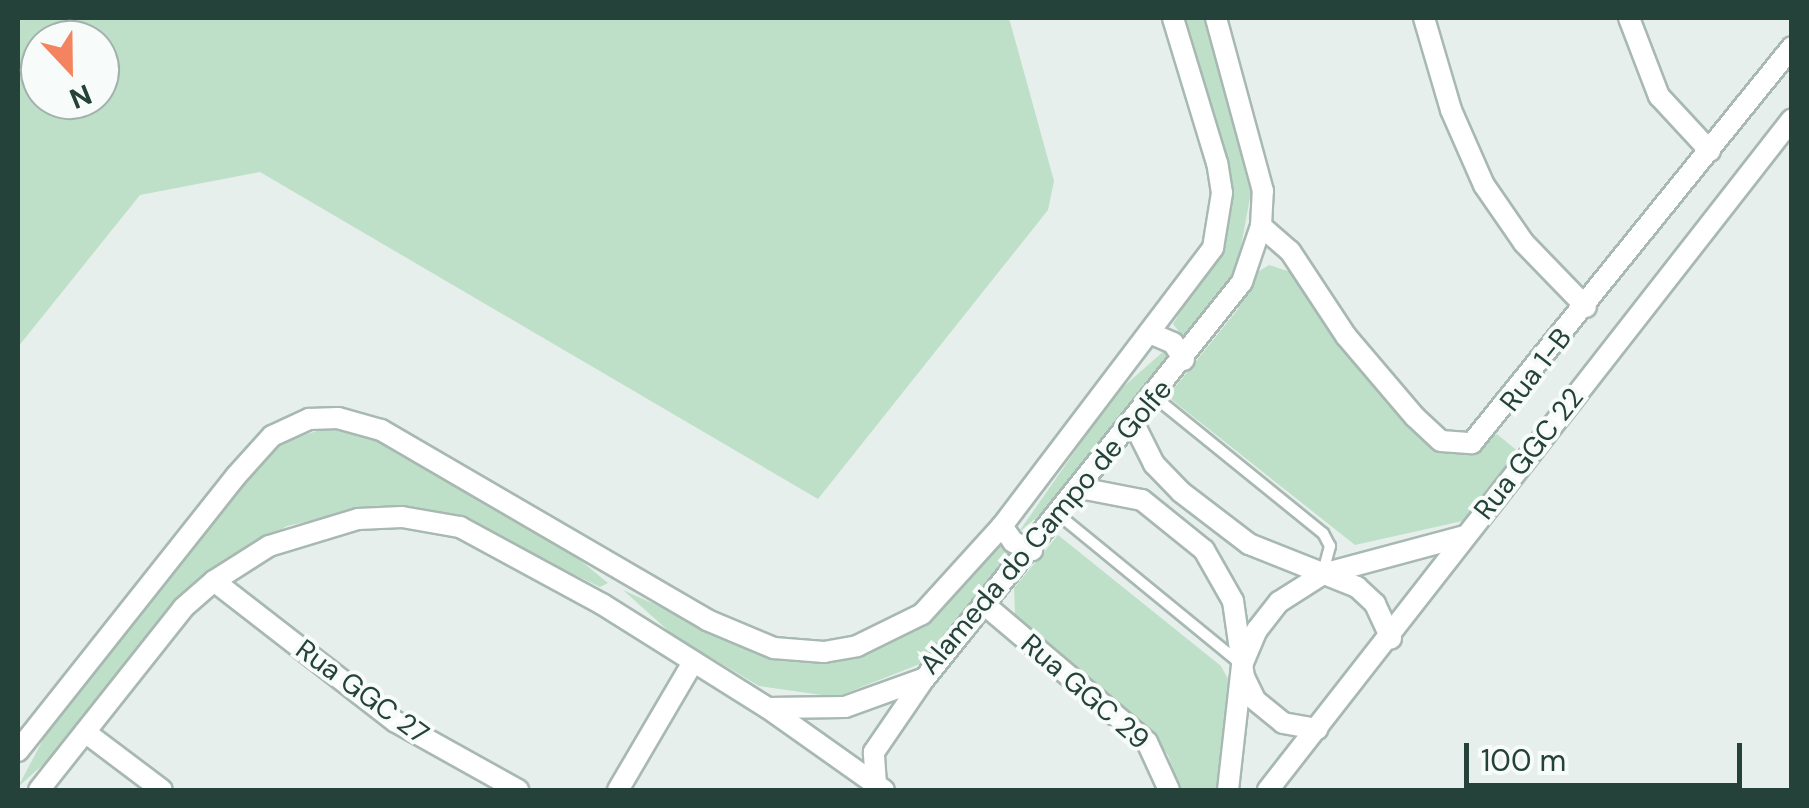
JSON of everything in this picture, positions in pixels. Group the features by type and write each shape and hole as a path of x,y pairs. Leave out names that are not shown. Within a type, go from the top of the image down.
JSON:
{"street":[{"name":"Alameda do Campo de Golfe","path":"18,751 236,476 272,436 310,419 338,418 381,430 738,635 774,648 824,652 894,632 922,614 1002,526 1202,270 1222,193 1174,18"},
{"name":"Alameda do Campo de Golfe","path":"768,708 846,707 925,678 1230,303 1261,226 1256,150 1216,18"},
{"path":"1424,18 1451,110 1484,185 1524,243 1586,307"},
{"path":"1629,18 1658,96 1710,151"},
{"name":"Rua 1-B","path":"1261,226 1290,251 1368,366 1448,444 1485,435 1792,47"},
{"name":"Rua GGC 22","path":"1268,790 1391,638 1465,536 1792,118"},
{"path":"1152,334 1173,343 1184,360"},
{"path":"1134,424 1167,479 1232,534 1366,595 1391,638"},
{"path":"1080,488 1142,500 1204,550 1233,601 1242,665 1228,790"},
{"path":"39,790 182,608 214,581 269,546 320,526 402,517 460,527 602,604 768,708 880,787"},
{"path":"1002,526 1013,542 1032,550"},
{"path":"1242,665 1267,615 1323,574 1465,536"},
{"path":"602,604 624,572"},
{"name":"Rua GGC 27","path":"214,581 396,722 518,790"},
{"name":"Rua GGC 29","path":"985,606 1147,742 1169,790"},
{"path":"618,790 693,662"},
{"path":"1242,665 1264,709 1294,727 1317,729"},
{"path":"880,787 874,752 925,678"},
{"path":"85,732 162,790"}],"lane":[{"path":"1156,398 1323,533 1330,546 1323,574"},
{"path":"1058,516 1242,665"}],"green space":[{"path":"18,18 1009,18 1054,181 1048,210 818,499 260,172 140,195 18,347"},
{"path":"1183,18 1208,18 1252,187 1237,268 1184,338 1173,324 1222,245"},
{"path":"1269,265 1294,273 1362,373 1431,447 1468,453 1497,434 1520,453 1467,520 1355,545 1172,400 1171,392 1238,309 1256,273"},
{"path":"1164,351 1168,357 1135,407 1067,492 1018,533 1115,394"},
{"path":"332,426 373,436 557,541 608,583 600,587 459,519 363,509 287,526 196,581 68,742 18,787 46,734 257,465 277,444"},
{"path":"1058,535 1221,666 1229,681 1216,790 1180,790 1168,755 1152,735 1015,615 1014,588"},
{"path":"1004,546 1011,557 930,660 836,697 759,686 673,635 623,590 766,654 847,657 912,631 948,602 995,547"}]}
